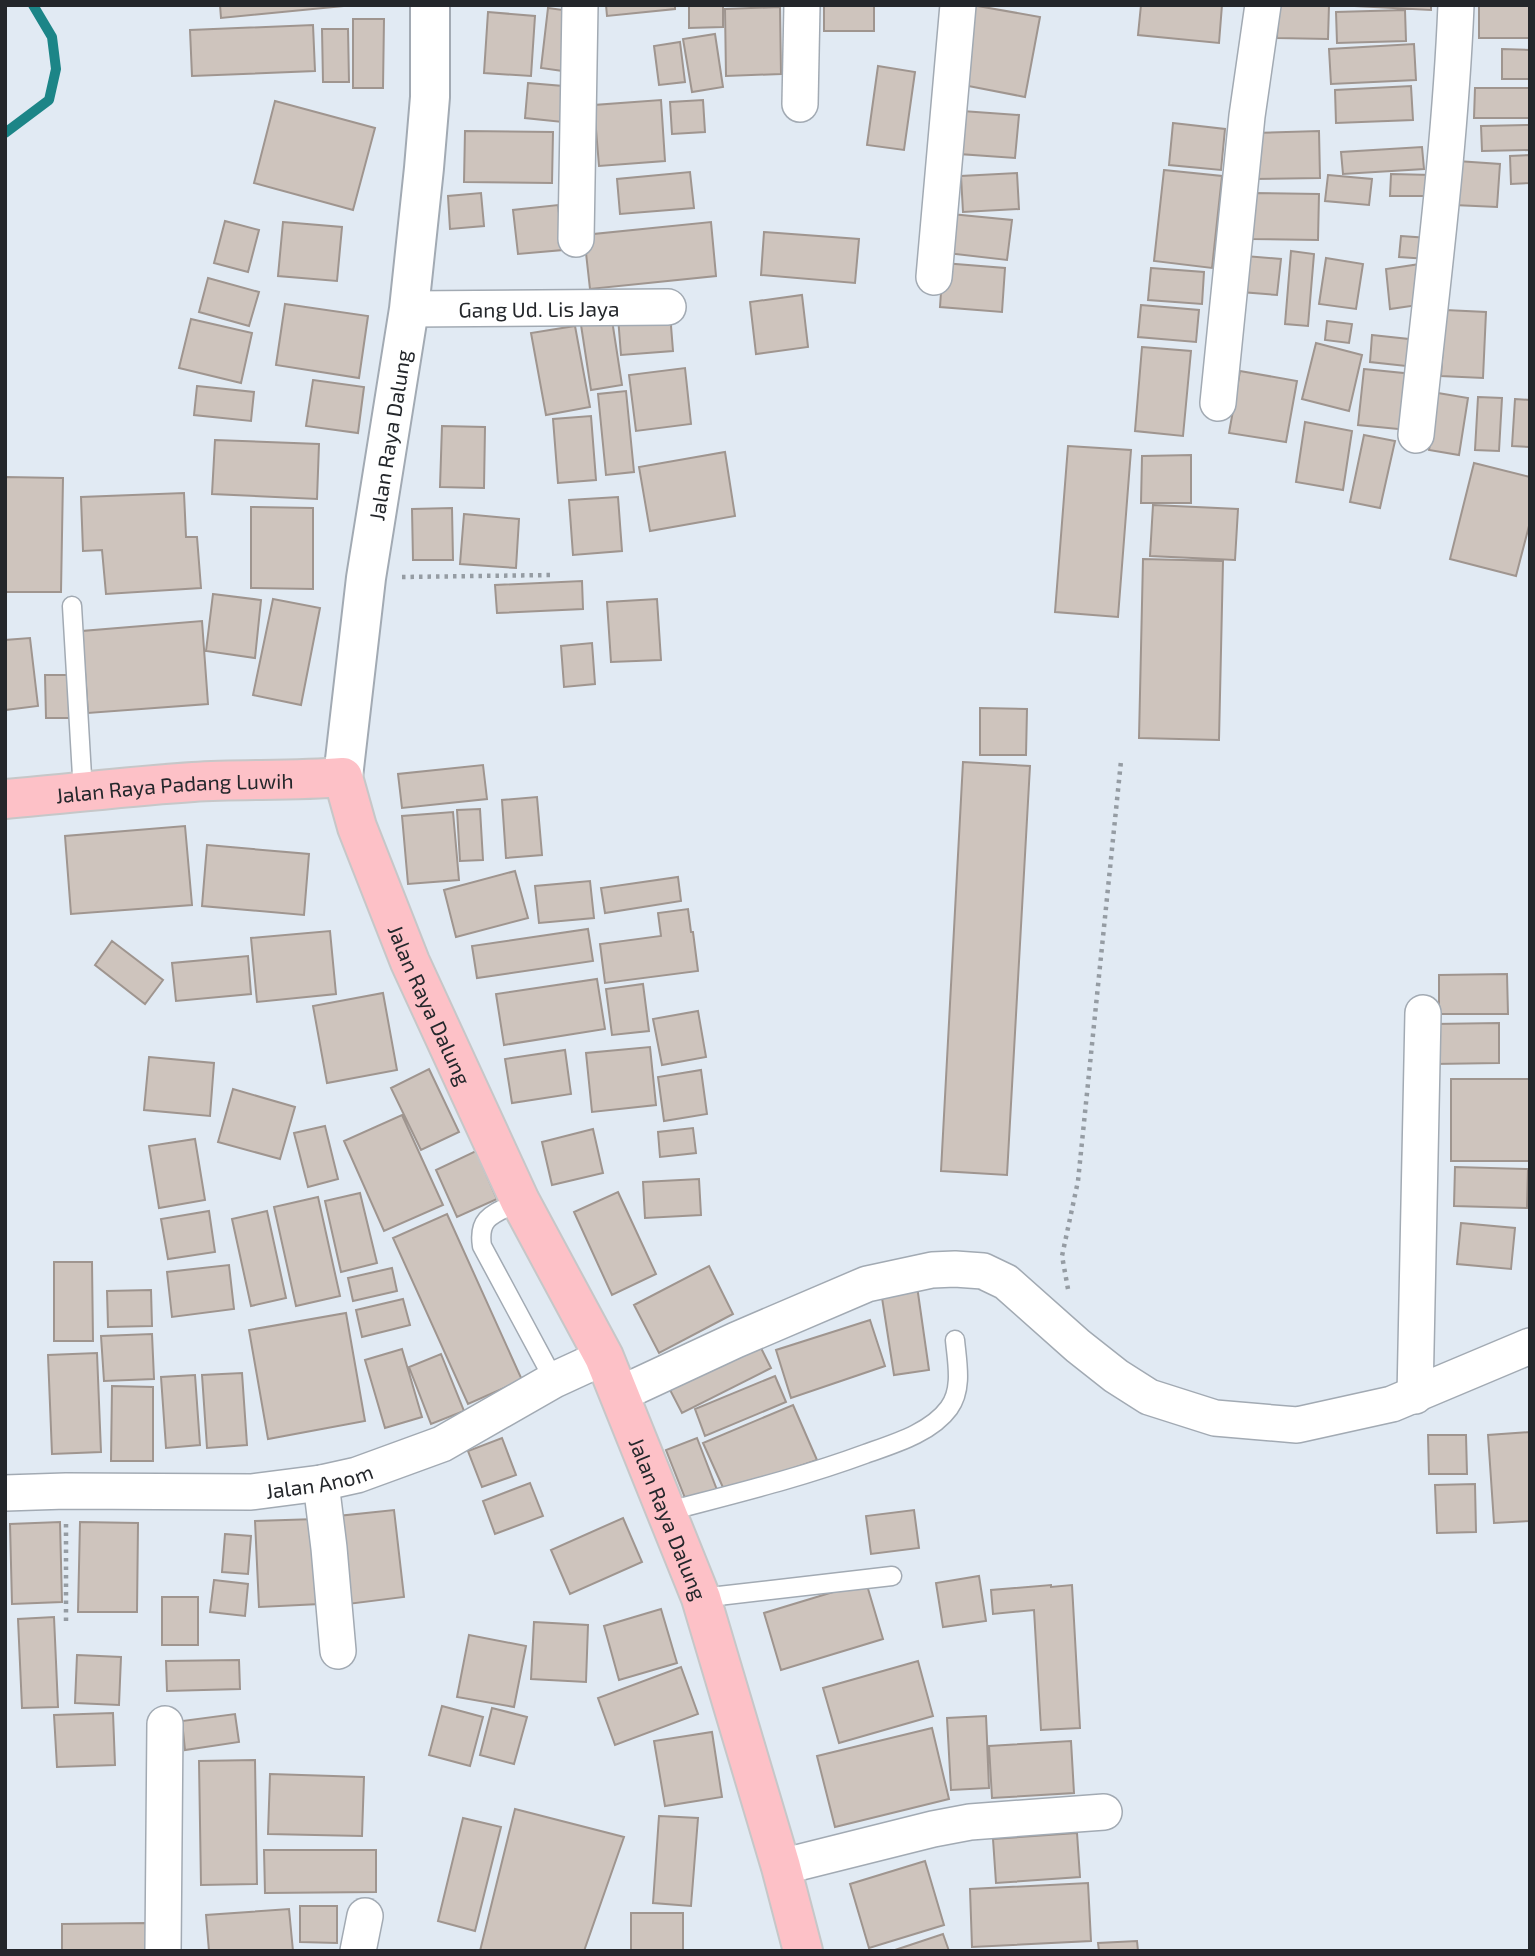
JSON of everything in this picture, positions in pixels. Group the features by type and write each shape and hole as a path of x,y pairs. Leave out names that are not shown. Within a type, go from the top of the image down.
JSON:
{"main road":[{"name":"Jalan Raya Padang Luwih","path":"5,799 189,783 343,777"},
{"name":"Jalan Raya Dalung","path":"343,777 357,827 410,962 520,1201 604,1357 701,1598 781,1867 803,1951"}],"street":[{"name":"Jalan Raya Dalung","path":"343,777 366,578 408,309 424,168 430,97 430,5"},
{"path":"576,239 580,5"},
{"path":"800,104 802,5"},
{"path":"934,277 958,5"},
{"path":"1218,403 1247,116 1264,5"},
{"path":"1416,435 1447,134 1457,5"},
{"name":"Gang Ud. Lis Jaya","path":"408,309 668,307"},
{"path":"1415,1396 1423,1013"},
{"path":"620,1394 857,1288 932,1270 982,1271 1006,1282 1077,1346 1116,1376 1149,1397 1214,1418 1297,1425 1392,1404 1530,1346"},
{"name":"Jalan Anom","path":"5,1493 251,1492 321,1483 357,1475 442,1444 554,1380 604,1357"},
{"path":"321,1483 338,1651"},
{"path":"163,1951 165,1724"},
{"path":"781,1867 958,1824 1104,1812"},
{"path":"358,1951 365,1916"}],"lane":[{"path":"72,606 83,793"},
{"path":"520,1201 485,1221 481,1230 482,1246 554,1380"},
{"path":"665,1512 815,1472 913,1436 949,1409 956,1394 958,1372 955,1340"},
{"path":"701,1598 892,1576"}],"path":[{"path":"366,578 551,575"},
{"path":"1077,1346 1062,1256 1078,1181 1121,761"},
{"path":"66,1491 66,1621"}],"building":[{"path":"220,5 354,5 221,18"},
{"path":"606,5 675,5 675,9 607,16"},
{"path":"689,5 723,5 723,27 689,28"},
{"path":"824,5 874,5 874,31 824,31"},
{"path":"972,5 1040,17 1025,97 958,84"},
{"path":"1141,5 1222,5 1219,43 1138,35"},
{"path":"1278,5 1329,5 1328,39 1277,38"},
{"path":"1335,5 1431,5 1431,10"},
{"path":"1479,5 1530,5 1530,38 1479,38"},
{"path":"780,7 781,74 726,76 725,9"},
{"path":"548,8 578,12 570,72 541,68"},
{"path":"1405,10 1406,41 1337,43 1336,12"},
{"path":"488,12 535,16 531,76 484,73"},
{"path":"353,19 384,19 383,88 353,88"},
{"path":"313,25 315,71 192,76 190,30"},
{"path":"322,29 348,29 349,82 323,82"},
{"path":"715,34 723,87 692,92 683,39"},
{"path":"680,42 685,82 659,85 654,46"},
{"path":"1414,44 1416,80 1331,84 1329,49"},
{"path":"1502,49 1530,50 1530,79 1502,79"},
{"path":"878,66 915,72 904,150 867,145"},
{"path":"528,83 575,87 572,123 525,118"},
{"path":"1411,86 1413,120 1336,123 1335,90"},
{"path":"1475,88 1530,88 1530,118 1474,118"},
{"path":"661,100 665,161 599,166 594,105"},
{"path":"703,100 705,132 672,134 670,102"},
{"path":"275,101 375,128 353,210 254,183"},
{"path":"962,111 1019,115 1015,158 959,154"},
{"path":"1173,123 1225,129 1221,170 1169,165"},
{"path":"1530,125 1530,150 1482,151 1481,126"},
{"path":"465,131 553,132 552,183 464,182"},
{"path":"1319,131 1320,178 1253,179 1252,133"},
{"path":"1422,147 1424,169 1343,174 1341,152"},
{"path":"1530,155 1530,183 1511,184 1510,156"},
{"path":"1457,161 1500,164 1497,207 1454,205"},
{"path":"1164,170 1222,176 1212,268 1154,261"},
{"path":"690,172 694,208 620,214 617,179"},
{"path":"1017,173 1019,209 963,212 961,176"},
{"path":"1391,174 1432,175 1431,196 1390,196"},
{"path":"1328,175 1372,179 1369,205 1325,201"},
{"path":"481,193 484,226 450,229 448,196"},
{"path":"1253,193 1319,194 1318,240 1252,239"},
{"path":"558,205 563,250 518,254 513,210"},
{"path":"951,214 1012,220 1007,260 947,253"},
{"path":"225,221 259,230 248,272 214,263"},
{"path":"283,222 342,227 337,281 278,276"},
{"path":"711,222 716,276 590,289 584,235"},
{"path":"764,232 859,239 855,283 761,275"},
{"path":"1401,236 1429,238 1428,259 1399,257"},
{"path":"1291,251 1314,254 1308,326 1285,324"},
{"path":"1245,256 1281,259 1277,295 1241,292"},
{"path":"1326,258 1363,264 1356,309 1319,304"},
{"path":"943,263 1005,268 1002,312 940,307"},
{"path":"1420,264 1425,304 1390,309 1386,269"},
{"path":"1151,268 1204,272 1202,304 1148,300"},
{"path":"208,278 259,292 249,326 199,312"},
{"path":"802,295 808,347 756,354 750,302"},
{"path":"285,304 368,316 359,378 276,365"},
{"path":"1141,305 1199,310 1196,342 1138,337"},
{"path":"1445,310 1486,312 1483,378 1441,376"},
{"path":"670,313 673,351 621,355 618,317"},
{"path":"191,319 252,333 241,383 179,368"},
{"path":"612,320 622,385 591,390 581,325"},
{"path":"1327,321 1352,324 1349,343 1325,340"},
{"path":"575,326 590,407 546,415 531,333"},
{"path":"1372,335 1418,340 1415,367 1370,362"},
{"path":"1316,343 1362,355 1349,411 1302,399"},
{"path":"1142,347 1191,351 1183,436 1135,431"},
{"path":"685,368 691,424 636,431 629,375"},
{"path":"1364,369 1413,374 1408,430 1358,425"},
{"path":"1240,371 1297,381 1286,442 1229,433"},
{"path":"313,380 364,387 358,433 306,426"},
{"path":"197,386 254,392 251,421 194,415"},
{"path":"626,391 634,472 606,475 598,394"},
{"path":"1438,393 1468,398 1459,455 1429,450"},
{"path":"1478,397 1502,398 1499,451 1475,450"},
{"path":"1515,399 1530,400 1530,447 1512,446"},
{"path":"591,416 596,480 558,483 553,419"},
{"path":"1305,422 1352,431 1343,490 1296,482"},
{"path":"442,426 485,427 484,488 440,487"},
{"path":"1364,435 1395,441 1380,508 1350,502"},
{"path":"215,440 319,444 317,499 212,494"},
{"path":"1068,446 1131,450 1118,617 1055,612"},
{"path":"725,452 735,516 650,531 639,467"},
{"path":"1191,455 1191,503 1141,503 1142,456"},
{"path":"1474,463 1530,477 1530,522 1516,576 1450,559"},
{"path":"5,477 63,478 61,592 5,592"},
{"path":"184,493 186,537 197,537 201,588 106,594 102,550 83,551 81,497"},
{"path":"618,497 622,551 573,555 569,500"},
{"path":"1153,505 1238,509 1235,560 1150,556"},
{"path":"251,507 313,508 313,589 251,588"},
{"path":"452,508 453,560 413,560 412,509"},
{"path":"464,514 519,519 516,568 460,564"},
{"path":"1143,559 1223,561 1219,740 1139,738"},
{"path":"582,581 583,609 497,613 495,585"},
{"path":"213,594 261,600 255,658 206,651"},
{"path":"273,599 320,608 301,705 253,695"},
{"path":"657,599 661,660 611,662 607,602"},
{"path":"202,621 208,704 88,713 82,631"},
{"path":"30,638 38,706 5,710 5,640"},
{"path":"592,643 595,684 564,687 561,646"},
{"path":"45,675 70,675 70,718 46,718"},
{"path":"980,708 1027,709 1026,755 980,755"},
{"path":"963,762 1030,766 1007,1175 941,1171"},
{"path":"483,765 487,799 402,808 398,774"},
{"path":"537,797 542,855 506,858 502,800"},
{"path":"480,809 483,860 460,861 457,810"},
{"path":"453,812 459,880 408,884 402,816"},
{"path":"185,826 192,905 71,914 65,836"},
{"path":"207,845 309,854 304,915 202,906"},
{"path":"515,871 528,918 456,937 444,890"},
{"path":"678,877 681,901 605,913 601,888"},
{"path":"590,881 594,918 539,923 535,886"},
{"path":"688,909 698,971 605,983 600,944 661,936 658,913"},
{"path":"588,929 593,961 477,978 472,946"},
{"path":"330,931 336,994 257,1002 251,938"},
{"path":"112,941 163,980 145,1004 95,965"},
{"path":"248,956 251,994 176,1001 172,963"},
{"path":"1507,974 1508,1014 1439,1014 1439,975"},
{"path":"597,979 605,1029 504,1045 496,994"},
{"path":"643,984 649,1031 612,1035 606,989"},
{"path":"383,993 397,1070 327,1083 313,1006"},
{"path":"698,1011 706,1057 662,1065 653,1019"},
{"path":"1499,1023 1499,1063 1434,1064 1434,1024"},
{"path":"650,1047 656,1105 592,1112 586,1053"},
{"path":"565,1050 571,1094 512,1103 505,1059"},
{"path":"149,1057 214,1063 210,1116 144,1110"},
{"path":"429,1069 459,1132 421,1150 391,1088"},
{"path":"701,1070 707,1114 664,1121 658,1077"},
{"path":"1451,1079 1530,1079 1530,1161 1451,1161"},
{"path":"233,1089 295,1107 280,1159 218,1142"},
{"path":"402,1115 443,1205 384,1231 344,1141"},
{"path":"325,1126 338,1179 308,1187 294,1133"},
{"path":"693,1128 696,1153 660,1157 658,1132"},
{"path":"593,1129 603,1173 552,1185 542,1142"},
{"path":"195,1139 205,1200 159,1208 149,1146"},
{"path":"476,1151 497,1199 457,1217 436,1170"},
{"path":"1455,1167 1528,1169 1527,1208 1454,1206"},
{"path":"699,1179 701,1215 645,1218 643,1182"},
{"path":"618,1192 656,1274 612,1295 574,1212"},
{"path":"360,1193 377,1263 341,1272 325,1201"},
{"path":"318,1197 340,1296 296,1306 274,1207"},
{"path":"209,1211 215,1252 168,1259 161,1219"},
{"path":"267,1211 286,1298 251,1306 232,1219"},
{"path":"447,1214 522,1380 468,1404 393,1238"},
{"path":"1461,1223 1515,1228 1511,1269 1457,1264"},
{"path":"54,1262 92,1262 93,1341 54,1341"},
{"path":"229,1265 234,1309 172,1317 167,1272"},
{"path":"709,1266 733,1314 659,1353 634,1305"},
{"path":"392,1268 397,1291 353,1301 348,1278"},
{"path":"916,1279 929,1370 894,1375 880,1285"},
{"path":"151,1290 152,1326 108,1327 107,1291"},
{"path":"403,1299 410,1325 362,1337 356,1310"},
{"path":"346,1313 365,1421 268,1439 249,1330"},
{"path":"870,1320 885,1366 791,1398 776,1350"},
{"path":"152,1334 154,1379 104,1381 101,1336"},
{"path":"758,1342 771,1368 682,1413 669,1388"},
{"path":"402,1349 422,1417 385,1428 365,1360"},
{"path":"97,1353 101,1452 52,1454 48,1355"},
{"path":"441,1354 464,1411 431,1424 409,1367"},
{"path":"242,1373 247,1445 207,1448 202,1375"},
{"path":"195,1375 200,1445 166,1448 161,1377"},
{"path":"775,1376 786,1402 705,1436 695,1409"},
{"path":"112,1386 153,1387 153,1461 111,1461"},
{"path":"793,1405 817,1460 725,1492 703,1443"},
{"path":"1530,1432 1530,1521 1494,1523 1488,1435"},
{"path":"1428,1435 1466,1435 1467,1474 1429,1474"},
{"path":"502,1438 516,1475 482,1487 468,1451"},
{"path":"697,1438 717,1490 687,1503 666,1450"},
{"path":"530,1483 543,1516 495,1534 483,1501"},
{"path":"1475,1484 1476,1532 1437,1533 1435,1485"},
{"path":"394,1510 404,1597 348,1604 338,1516"},
{"path":"914,1510 919,1548 871,1554 866,1516"},
{"path":"623,1518 642,1562 570,1594 551,1550"},
{"path":"316,1519 320,1604 259,1607 255,1521"},
{"path":"60,1522 62,1602 12,1604 10,1524"},
{"path":"80,1522 138,1523 137,1612 78,1612"},
{"path":"225,1534 251,1536 248,1574 222,1572"},
{"path":"979,1576 986,1621 943,1627 936,1583"},
{"path":"214,1580 248,1584 245,1616 210,1612"},
{"path":"866,1582 883,1639 781,1670 764,1613"},
{"path":"1072,1585 1080,1728 1041,1730 1034,1610 993,1614 991,1590"},
{"path":"162,1597 198,1597 198,1645 162,1645"},
{"path":"661,1609 677,1663 619,1680 604,1626"},
{"path":"54,1617 58,1707 22,1708 18,1619"},
{"path":"534,1622 588,1625 586,1682 531,1679"},
{"path":"469,1635 526,1646 514,1707 457,1697"},
{"path":"77,1655 121,1657 119,1705 75,1703"},
{"path":"239,1660 240,1689 167,1691 166,1661"},
{"path":"918,1661 933,1716 839,1743 823,1688"},
{"path":"681,1667 698,1714 615,1745 598,1698"},
{"path":"442,1706 483,1717 470,1766 429,1755"},
{"path":"492,1708 527,1717 514,1764 480,1755"},
{"path":"113,1713 115,1765 57,1767 54,1715"},
{"path":"235,1714 239,1742 185,1750 182,1721"},
{"path":"986,1716 989,1788 951,1790 947,1718"},
{"path":"932,1728 949,1799 835,1827 817,1756"},
{"path":"712,1732 722,1797 665,1806 654,1741"},
{"path":"1071,1741 1074,1793 992,1798 989,1746"},
{"path":"255,1760 257,1884 201,1885 199,1761"},
{"path":"270,1774 364,1777 362,1836 268,1834"},
{"path":"515,1809 624,1837 584,1951 480,1951"},
{"path":"659,1816 698,1818 691,1906 653,1903"},
{"path":"463,1818 501,1827 475,1931 438,1921"},
{"path":"1077,1833 1080,1877 996,1883 993,1839"},
{"path":"264,1850 376,1850 376,1892 265,1893"},
{"path":"925,1861 944,1925 869,1948 850,1884"},
{"path":"1088,1883 1091,1941 972,1947 970,1889"},
{"path":"300,1906 337,1906 337,1943 300,1942"},
{"path":"289,1909 293,1951 209,1951 206,1915"},
{"path":"631,1913 683,1913 683,1951 631,1951"},
{"path":"146,1923 146,1951 62,1951 62,1924"},
{"path":"943,1934 949,1951 892,1951"},
{"path":"1137,1941 1138,1951 1099,1951 1098,1943"}],"waterway":[{"path":"5,133 49,100 56,69 52,37 33,5"}]}
